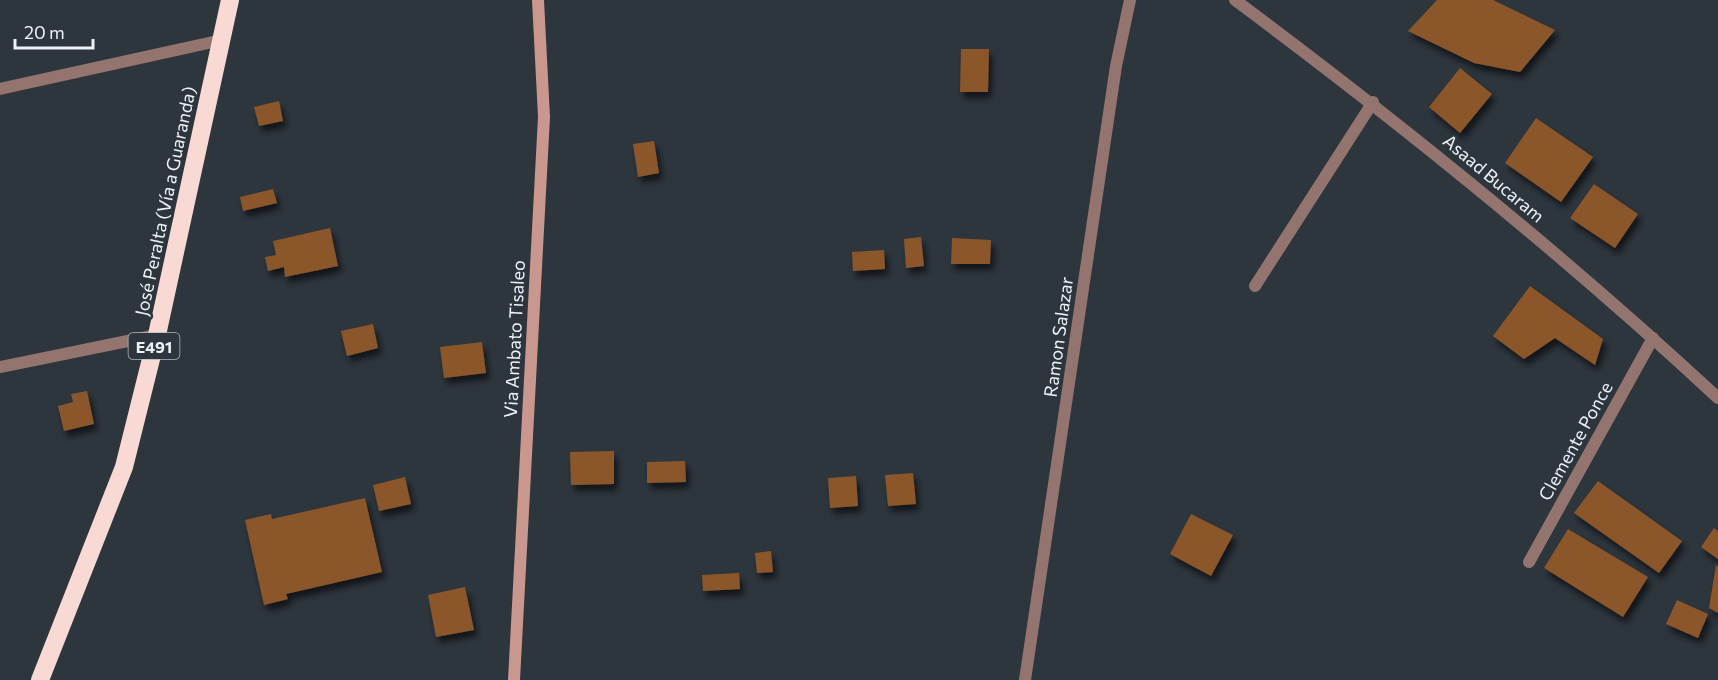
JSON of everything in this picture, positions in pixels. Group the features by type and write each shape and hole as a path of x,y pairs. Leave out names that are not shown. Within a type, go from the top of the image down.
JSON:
{"highway":[{"name":"José Peralta (Vía a Guaranda)","path":"40,680 124,466 157,335 231,0"}],"main road":[{"name":"Via Ambato Tisaleo","path":"513,680 544,117 538,0"}],"street":[{"name":"Ramon Salazar","path":"1026,680 1116,66 1130,0"},
{"name":"Asaad Bucaram","path":"1234,0 1373,102 1440,156 1653,338 1718,398"},
{"path":"0,89 222,40"},
{"path":"1255,286 1373,102"},
{"path":"0,367 157,335"},
{"name":"Clemente Ponce","path":"1528,562 1653,338"}],"building":[{"path":"1437,0 1493,0 1555,30 1520,72 1474,63 1408,31"},
{"path":"961,49 989,49 988,92 960,92"},
{"path":"1460,68 1492,94 1460,133 1429,107"},
{"path":"279,101 283,121 259,126 254,107"},
{"path":"1536,118 1593,157 1561,202 1505,163"},
{"path":"654,141 659,173 638,177 633,144"},
{"path":"1594,184 1638,214 1615,248 1570,218"},
{"path":"273,189 277,203 243,211 240,197"},
{"path":"330,228 338,266 285,277 284,267 268,271 265,257 276,255 273,241"},
{"path":"921,237 924,266 906,268 904,239"},
{"path":"952,238 991,240 990,264 951,264"},
{"path":"884,250 885,269 853,271 852,252"},
{"path":"1530,286 1603,339 1595,365 1555,338 1524,359 1493,336"},
{"path":"373,324 378,348 347,356 341,331"},
{"path":"482,342 486,373 444,378 440,347"},
{"path":"87,391 94,424 64,431 58,406 73,402 71,394"},
{"path":"614,451 614,484 571,485 570,452"},
{"path":"685,461 686,482 647,483 647,462"},
{"path":"913,473 916,504 888,506 885,475"},
{"path":"856,476 858,506 830,508 828,478"},
{"path":"405,477 411,504 379,511 373,485"},
{"path":"1598,481 1682,541 1659,573 1574,513"},
{"path":"365,498 382,572 286,594 288,599 264,605 245,520 271,514 272,519"},
{"path":"1191,514 1233,535 1211,576 1170,554"},
{"path":"1714,528 1718,531 1718,559 1701,547"},
{"path":"1568,529 1648,577 1623,617 1544,568"},
{"path":"771,551 773,572 757,573 755,553"},
{"path":"1716,565 1718,567 1718,613 1709,608"},
{"path":"739,573 740,589 703,591 702,575"},
{"path":"465,587 474,630 436,637 428,595"},
{"path":"1677,600 1708,614 1698,638 1666,624"}]}
